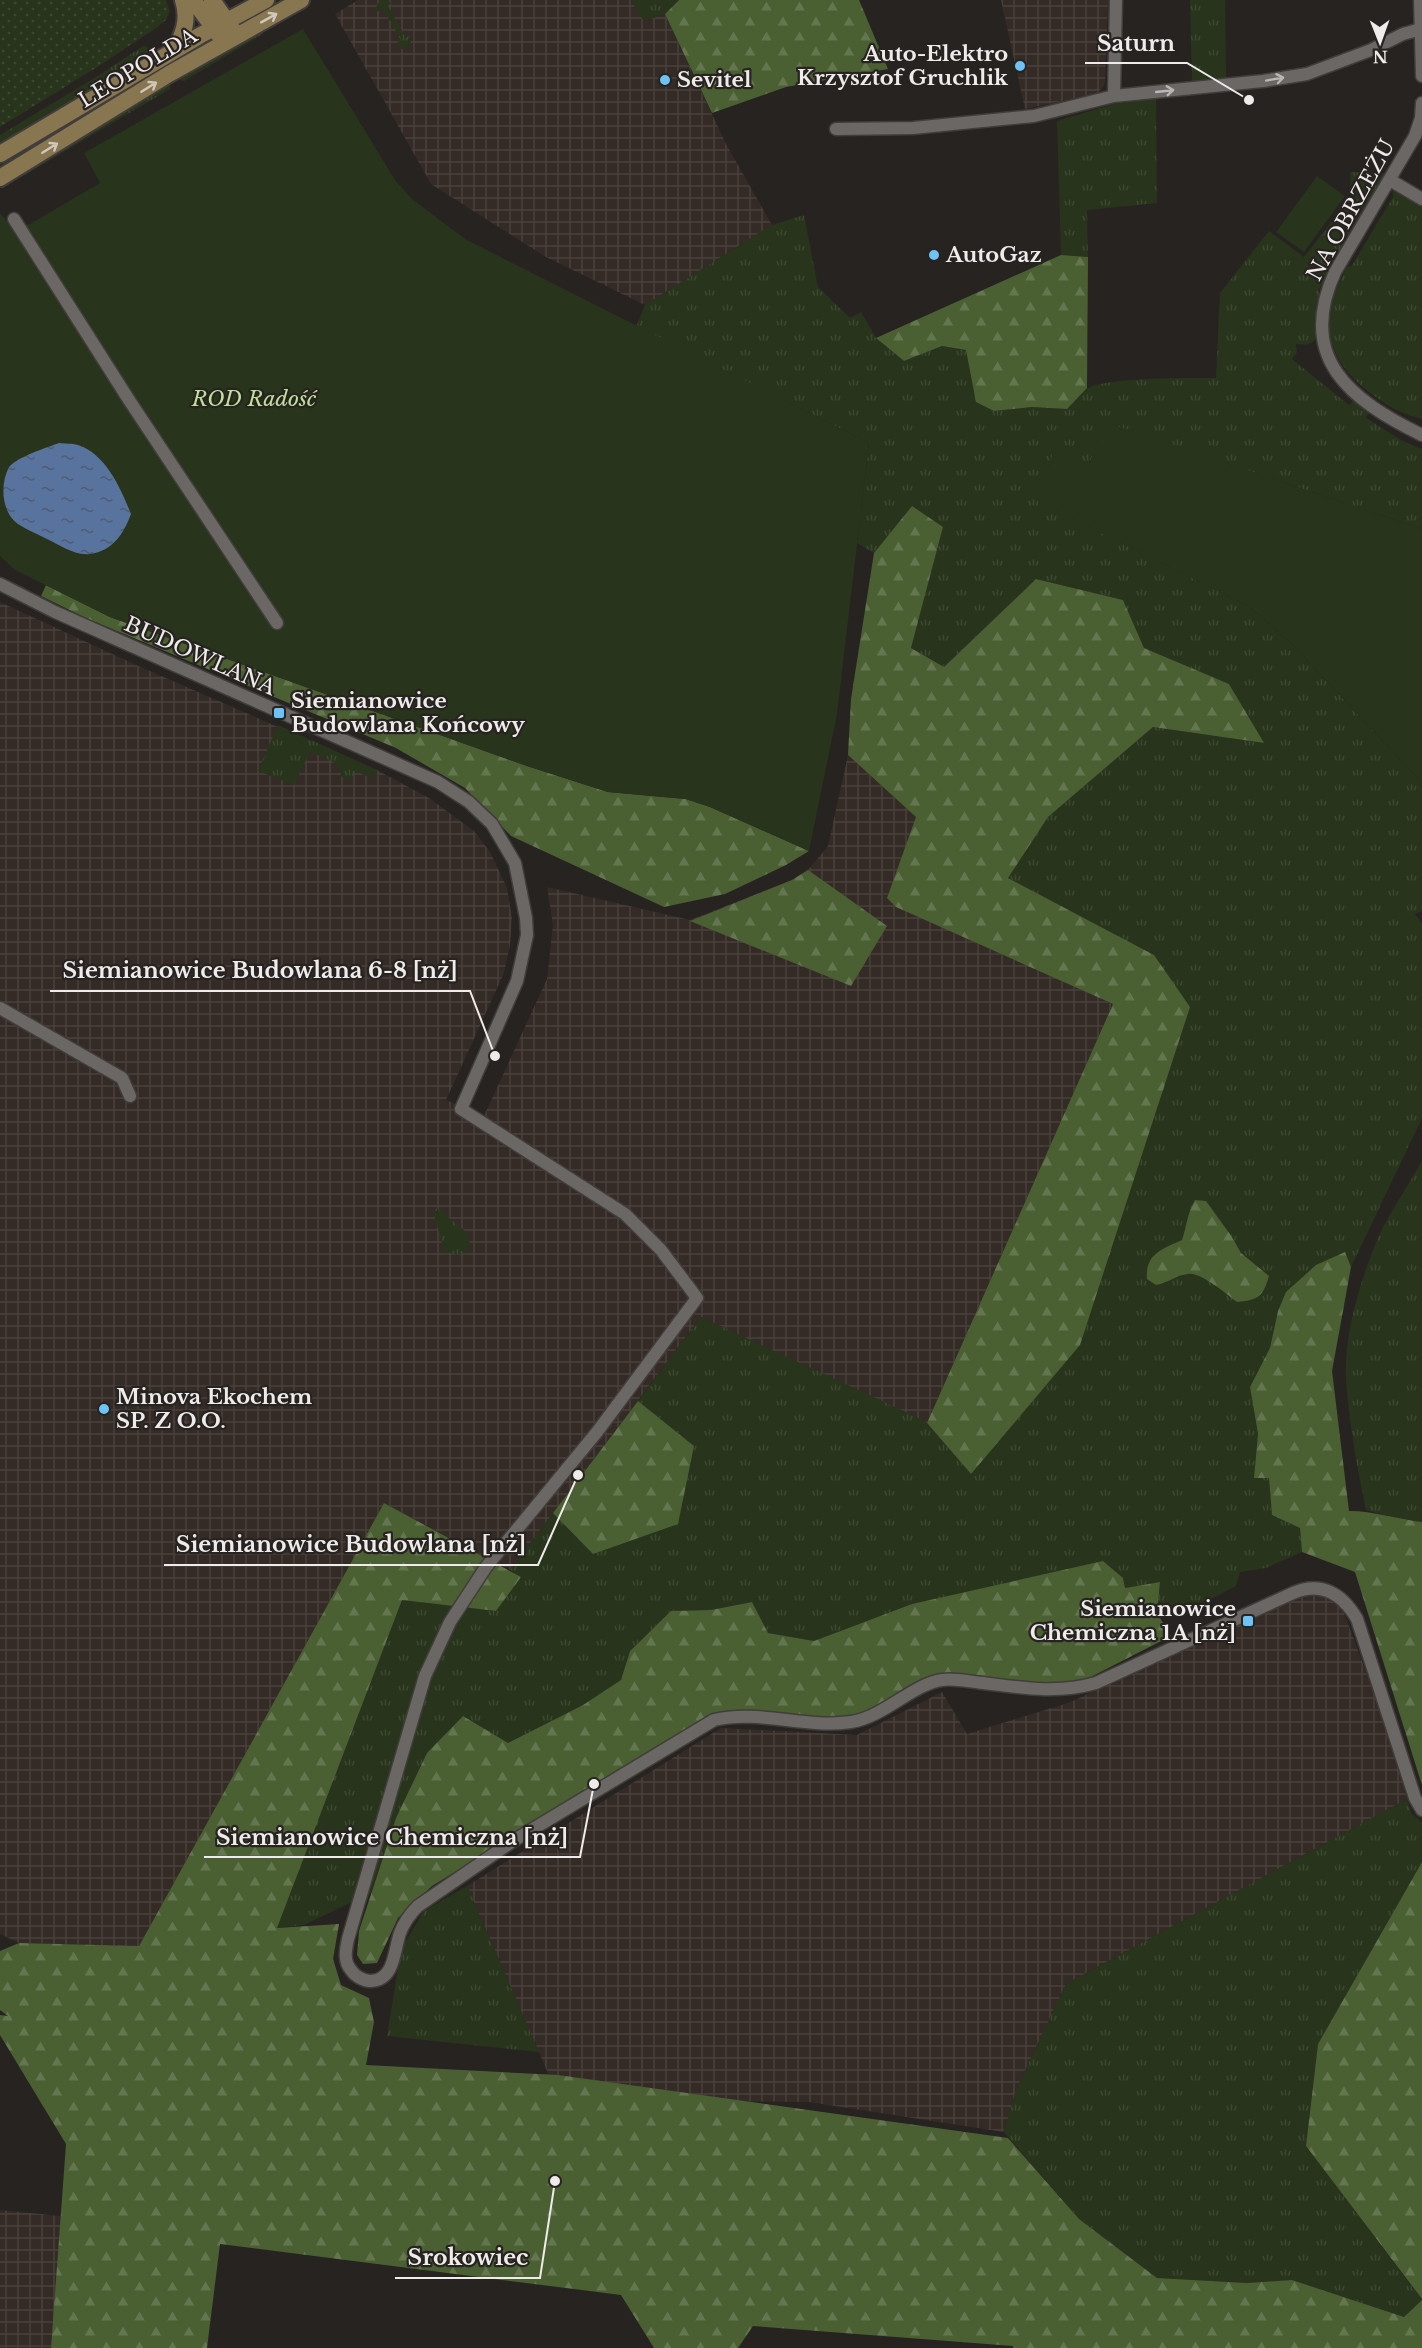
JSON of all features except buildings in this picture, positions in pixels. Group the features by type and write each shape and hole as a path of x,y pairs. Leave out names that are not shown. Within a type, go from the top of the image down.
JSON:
{"street":[{"path":"174,51 185,27 186,10 183,0"},
{"path":"193,0 221,24"},
{"path":"212,0 221,24 230,39"},
{"name":"LEOPOLDA","path":"0,154 174,51 266,0"},
{"name":"LEOPOLDA","path":"0,178 230,39 301,0"},
{"path":"1114,96 1116,0"},
{"path":"1420,0 1422,76"},
{"path":"836,129 913,128 1034,116 1114,96 1263,81 1307,74 1420,29"},
{"name":"NA OBRZEŻU","path":"1422,103 1421,118 1415,136 1326,291 1322,322 1323,337 1332,369 1351,389 1380,412 1422,435"},
{"path":"1390,180 1422,199"},
{"path":"14,219 129,400 277,623"},
{"name":"BUDOWLANA","path":"0,584 76,621 438,782 469,802 492,825 515,863 524,897 527,935 517,981 461,1109 625,1214 662,1250 697,1298 597,1432 486,1567 450,1622 425,1676 350,1929 346,1954 350,1969 356,1975 363,1980 380,1979 392,1966 401,1931 408,1917 418,1906 513,1841 714,1720 738,1716 823,1724 851,1722 867,1718 941,1680 1047,1691 1077,1689 1096,1683 1293,1593 1310,1588 1323,1588 1340,1597 1356,1619 1415,1798 1422,1809"},
{"path":"0,1008 122,1078 130,1096"}],"shaded area":[{"path":"358,0 631,0 644,21 665,14 726,144 772,225 645,305 546,257 431,184 335,14"},
{"path":"1001,0 1108,0 1103,87 1098,92 1085,96 1025,109"},
{"path":"0,602 136,665 377,770 429,798 474,831 490,852 507,888 512,918 510,945 504,973 446,1100 484,1116 547,979 553,925 547,887 690,920 792,880 808,870 828,846 848,755 916,817 897,907 1113,1004 927,1423 701,1317 510,1570 384,1503 139,1946 19,1943 0,1934"},
{"path":"1312,1594 1330,1594 1344,1613 1385,1723 1407,1799 1066,1984 1016,2090 1004,2132 809,2102 714,2101 551,2080 467,1886 721,1728 857,1735 942,1692 967,1734 1071,1702 1281,1603"},
{"path":"0,2210 70,2217 58,2348 0,2348"}],"green space":[{"path":"0,0 166,0 170,11 166,20 156,28 0,127"},
{"path":"380,0 387,0 391,3 388,6 406,38 410,35 412,38 409,47 402,49 395,44 401,40 383,9 376,12 375,9"},
{"path":"631,0 679,0 665,14 644,21"},
{"path":"679,0 859,0 888,69 786,87 712,113 665,14"},
{"path":"1190,0 1225,0 1226,78 1192,81"},
{"path":"264,28 263,34 184,81 178,79"},
{"name":"ROD Radość","path":"303,29 395,180 412,199 465,239 869,443 837,714 809,851 710,807 686,799 608,792 527,766 110,617 15,570 0,556 0,213 12,228 22,222 28,225 100,183 84,153"},
{"path":"143,46 147,47 153,57 82,99 49,113 0,148 0,135"},
{"path":"170,83 170,89 1,189 4,182"},
{"path":"106,98 108,101 62,134 0,171 0,161"},
{"path":"1156,98 1157,203 1087,210 1088,257 1061,255 1057,121 1114,104"},
{"path":"1350,172 1386,173 1319,289 1317,337 1308,344 1296,344 1297,352 1292,359 1349,405 1355,399 1370,410 1366,418 1401,440 1422,449 1422,529 1106,423 1089,464 1038,501 1250,607 1293,645 1422,783 1422,911 1415,914 1422,923 1422,1118 1351,1267 1344,1252 1278,1311 1270,1348 1250,1387 1258,1434 1255,1477 1269,1478 1272,1515 1300,1528 1302,1552 1266,1568 1240,1572 1236,1586 1205,1602 1201,1611 1186,1613 1157,1609 1160,1582 1125,1588 1001,1585 912,1604 814,1641 768,1633 752,1602 711,1610 671,1611 630,1651 621,1680 583,1705 508,1743 427,1753 396,1818 371,1893 304,1925 276,1928 402,1600 496,1611 520,1577 510,1570 553,1513 594,1553 694,1446 638,1401 701,1317 925,1421 971,1474 1154,955 1007,878 1048,817 1153,727 1263,743 1229,684 1144,648 1123,600 1036,579 944,667 911,648 943,527 912,506 874,553 857,543 869,443 636,327 645,305 772,225 804,215 818,287 850,318 861,312 876,338 904,361 942,346 966,350 994,411 1032,407 1067,409 1083,391 1095,385 1148,379 1216,378 1220,293 1269,231 1304,257 1351,197"},
{"path":"1317,176 1345,196 1304,252 1276,232"},
{"path":"1393,191 1399,192 1422,206 1422,419 1389,406 1354,379 1334,349 1330,334 1329,318 1338,284 1348,266 1351,267 1393,197"},
{"path":"1061,255 1088,257 1087,388 1067,409 1032,407 994,411 976,402 966,350 942,346 904,361 876,338"},
{"path":"1105,422 1422,529 1422,783 1293,645 1250,607 1038,502 1053,452 1089,464"},
{"path":"912,506 943,527 911,648 944,667 1036,579 1123,600 1144,648 1229,684 1264,743 1153,727 1048,817 1008,878 1154,955 1190,1007 1080,1345 971,1474 927,1423 1113,1004 896,907 887,898 916,817 848,755 851,699 874,553"},
{"path":"46,585 110,617 527,766 608,792 686,799 710,807 809,851 786,865 725,894 664,907 511,836 465,788 396,748 86,618 41,596"},
{"path":"278,725 377,770 377,775 369,777 355,771 351,781 341,776 338,766 334,763 310,752 294,785 258,771"},
{"path":"808,870 887,926 851,986 690,921 792,880"},
{"path":"1422,1160 1422,1522 1404,1520 1366,1510 1349,1412 1346,1362 1354,1310 1375,1245"},
{"path":"1195,1200 1206,1201 1241,1253 1269,1276 1259,1296 1237,1302 1213,1284 1193,1274 1176,1277 1156,1285 1147,1279 1147,1271 1152,1258 1182,1240"},
{"path":"437,1208 466,1232 470,1243 465,1252 458,1255 444,1251 434,1214"},
{"path":"1345,1252 1351,1267 1332,1371 1349,1511 1422,1522 1422,1785 1355,1572 1302,1552 1300,1528 1272,1515 1269,1478 1254,1478 1258,1434 1250,1387 1270,1348 1278,1311 1286,1292 1316,1265"},
{"path":"638,1401 694,1446 678,1524 593,1554 553,1513"},
{"path":"384,1503 521,1577 496,1611 402,1600 277,1928 339,1924 333,1959 341,1985 369,1998 374,2022 366,2065 558,2075 1008,2138 1079,2219 1157,2278 1247,2283 1292,2280 1404,2317 1422,2300 1422,2348 1013,2348 1013,2346 753,2326 738,2348 654,2348 621,2295 220,2244 207,2348 51,2348 66,2144 0,2035 0,2015 8,2016 0,2010 0,1951 19,1943 139,1946"},
{"path":"1103,1561 1123,1578 1125,1588 1160,1582 1157,1613 1171,1636 1079,1683 1043,1685 937,1676 862,1714 834,1718 714,1713 432,1886 398,1918 377,1963 363,1964 357,1955 359,1931 396,1818 427,1753 463,1716 508,1743 583,1705 621,1680 630,1651 671,1611 711,1610 752,1602 768,1633 814,1641 912,1604"},
{"path":"1407,1799 1411,1813 1422,1822 1422,1862 1318,2044 1306,2146 1422,2300 1404,2317 1292,2280 1247,2283 1157,2278 1079,2219 1004,2132 1016,2090 1066,1984"},
{"path":"1422,1862 1422,2299 1306,2146 1318,2044"},
{"path":"467,1886 539,2052 387,2036 401,1949 424,1911"}],"water":[{"path":"59,443 78,445 97,456 117,484 131,514 116,540 98,552 84,554 73,552 29,530 12,519 5,505 3,489 9,467 26,456"}],"place":[{"name":"Auto-Elektro Krzysztof Gruchlik","path":"1020,66"},
{"name":"Sevitel","path":"665,80"},
{"name":"Saturn","path":"1249,100"},
{"name":"AutoGaz","path":"934,255"},
{"name":"Siemianowice Budowlana Końcowy","path":"279,713"},
{"name":"Siemianowice Budowlana 6-8 [nż]","path":"495,1056"},
{"name":"Minova Ekochem SP. Z O.O.","path":"104,1409"},
{"name":"Siemianowice Budowlana [nż]","path":"578,1475"},
{"name":"Siemianowice Chemiczna 1A [nż]","path":"1248,1621"},
{"name":"Siemianowice Chemiczna [nż]","path":"594,1784"},
{"name":"Srokowiec","path":"555,2181"}]}
